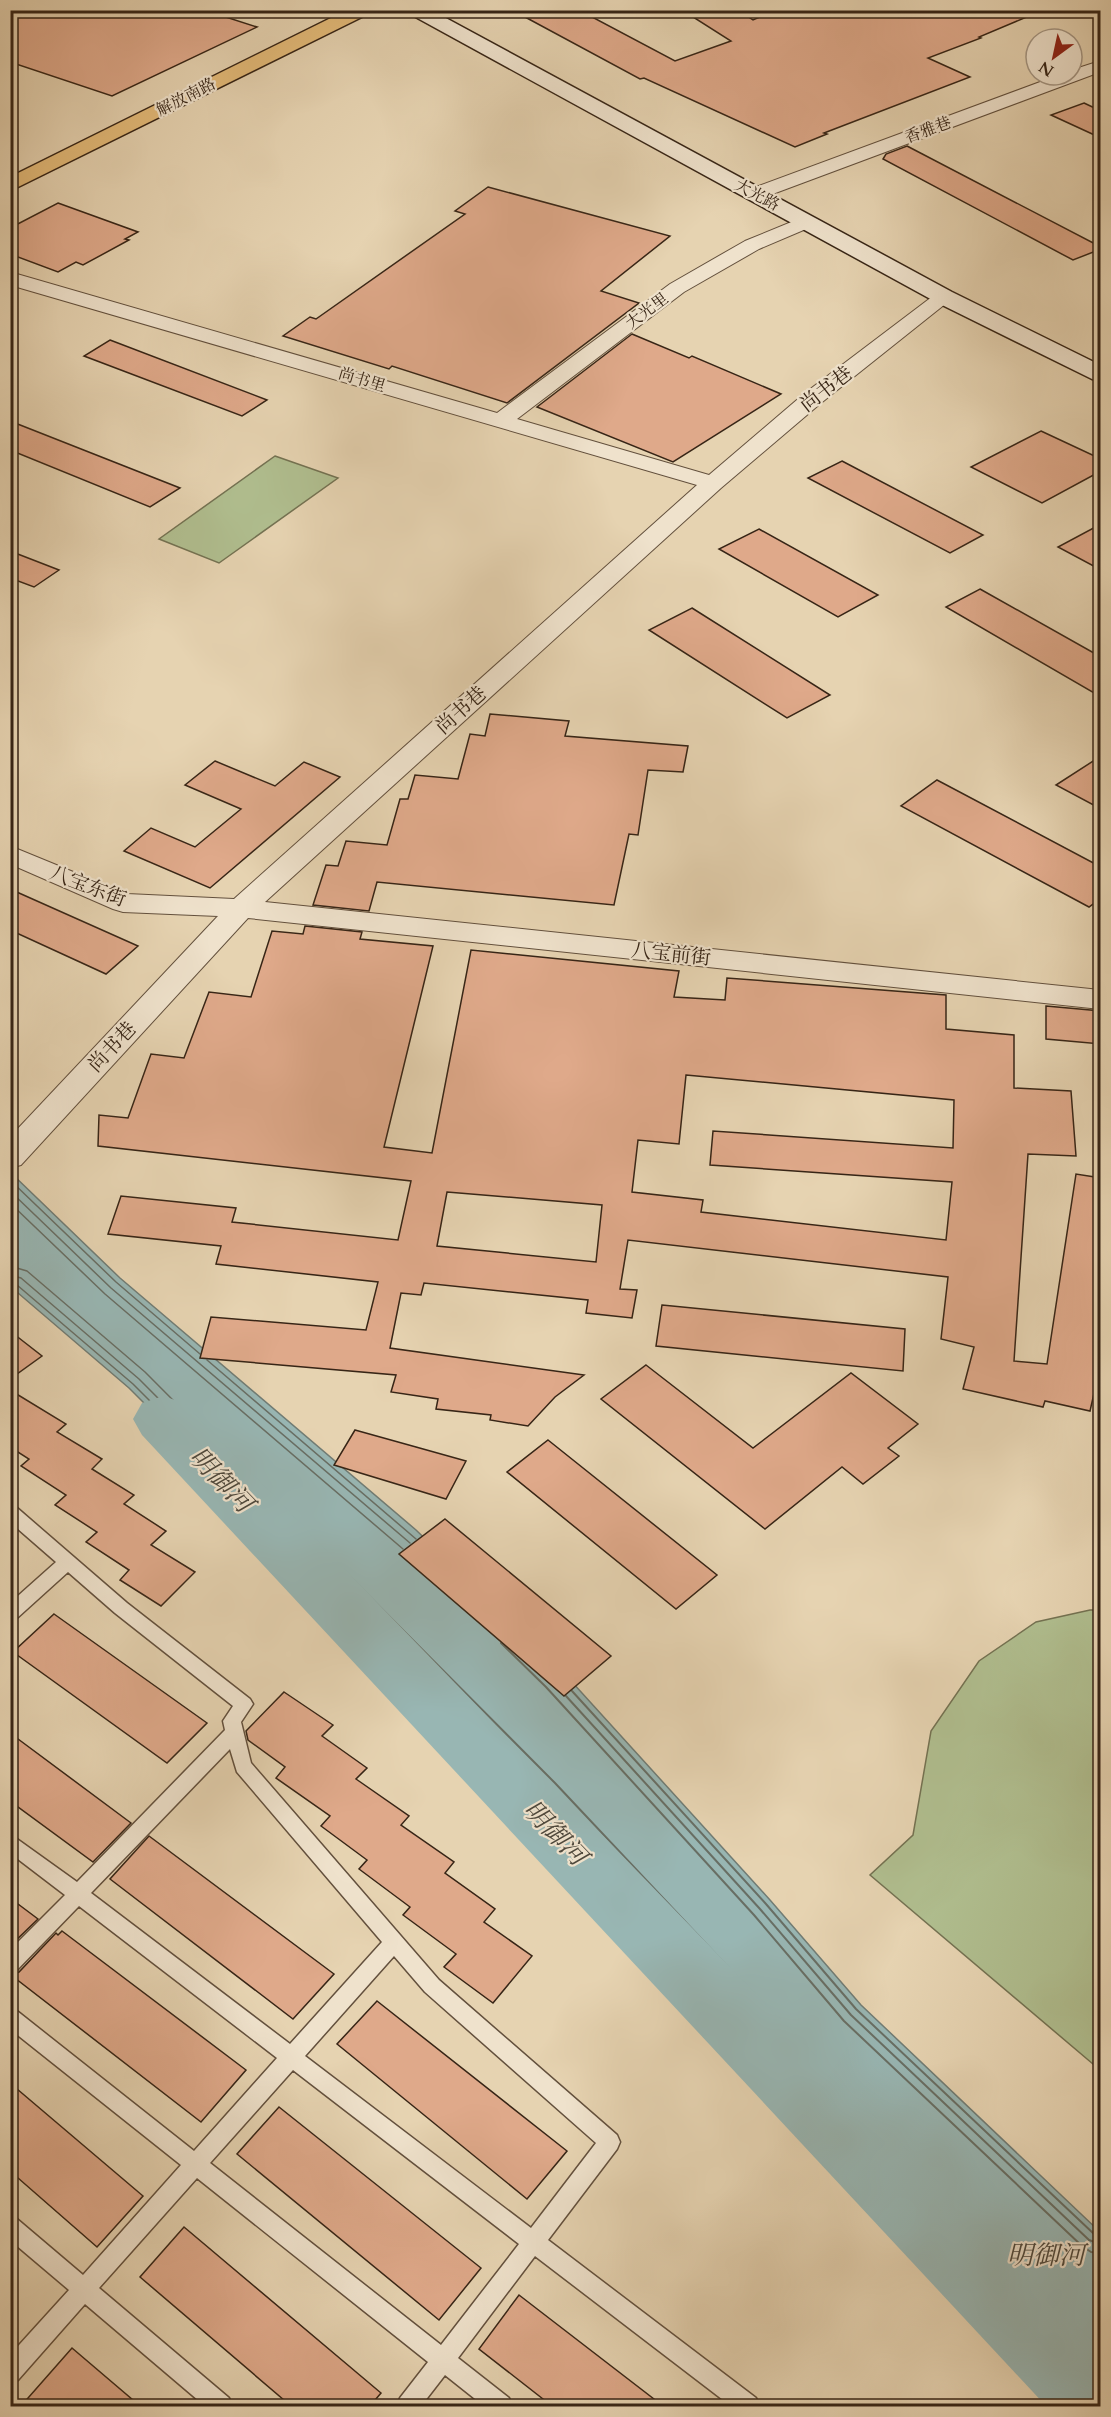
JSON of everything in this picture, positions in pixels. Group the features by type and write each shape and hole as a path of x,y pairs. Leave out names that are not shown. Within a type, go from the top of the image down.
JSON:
{"street":[{"name":"解放南路","path":"10,186 362,10"},
{"name":"大光路","path":"416,10 944,297 1101,374"},
{"name":"香雅巷","path":"756,194 1101,66"},
{"name":"大光里","path":"500,421 677,288 752,245 806,222"},
{"name":"尚书里","path":"10,278 713,483"},
{"name":"尚书巷","path":"10,1157 241,908 713,483 813,398 944,297"},
{"name":"八宝东街","path":"10,854 123,903 241,908"},
{"name":"八宝前街","path":"241,908 1101,1000"}],"lane":[{"path":"10,1512 121,1608 244,1704 232,1721 243,1766 432,1986 610,2142 408,2406"},
{"path":"10,1614 67,1562"},
{"path":"10,1964 235,1732"},
{"path":"10,1842 748,2406"},
{"path":"10,2372 394,1942"},
{"path":"10,2017 501,2406"},
{"path":"10,2226 221,2406"}],"green space":[{"path":"275,456 338,478 219,563 159,539"},
{"path":"1090,1610 1100,1610 1100,2070 870,1875 913,1835 931,1731 979,1661 1036,1622"}],"water":[{"name":"明御河","path":"10,1172 120,1278 416,1530 562,1671 770,1900 861,2005 1100,2232 1100,2387 913,2197 540,1799 129,1388 11,1287"}],"building":[{"path":"10,10 204,10 257,27 112,96 10,62"},
{"path":"512,10 579,10 675,61 731,41 682,10 738,10 753,20 776,10 1041,11 979,37 981,38 928,58 970,77 824,133 827,134 795,147 644,78 640,79"},
{"path":"1084,103 1101,111 1101,138 1051,115"},
{"path":"907,146 1101,249 1073,260 883,159 886,154"},
{"path":"488,187 670,236 601,291 639,303 507,403 392,366 389,369 283,336 310,317 316,319 465,214 455,211"},
{"path":"58,203 138,232 125,239 129,240 83,265 76,262 58,272 10,254 10,228"},
{"path":"632,334 689,358 692,356 781,394 673,462 537,407"},
{"path":"110,340 267,400 242,416 84,356"},
{"path":"10,421 180,488 150,507 10,450"},
{"path":"1041,431 1101,459 1101,471 1042,503 971,467"},
{"path":"842,461 983,535 950,553 808,478"},
{"path":"1101,524 1101,570 1058,547"},
{"path":"759,529 878,595 838,617 719,549"},
{"path":"10,551 59,570 34,587 10,578"},
{"path":"980,589 1101,657 1101,697 946,607"},
{"path":"692,608 830,695 787,718 649,630"},
{"path":"490,714 569,721 565,736 688,746 683,772 648,770 638,835 629,834 614,905 377,882 369,911 313,905 326,865 338,866 346,841 387,845 400,799 408,799 415,775 458,779 470,734 485,736"},
{"path":"1101,756 1101,809 1056,785"},
{"path":"215,761 275,786 304,762 340,777 210,888 124,851 151,828 195,847 241,809 185,785"},
{"path":"937,780 1101,867 1101,898 1089,907 901,806"},
{"path":"10,889 138,946 106,974 10,930"},
{"path":"305,926 362,932 360,939 433,946 384,1147 432,1153 471,950 679,971 674,997 725,1000 727,978 946,995 946,1029 1014,1035 1014,1088 1071,1091 1076,1156 1028,1154 1014,1361 1047,1364 1076,1174 1101,1178 1101,1377 1098,1376 1090,1411 1045,1401 1043,1407 963,1389 974,1347 941,1339 948,1277 628,1240 620,1289 637,1290 632,1318 586,1313 588,1300 424,1283 421,1295 401,1293 390,1348 584,1375 555,1397 528,1426 490,1420 491,1415 436,1409 438,1399 391,1392 396,1375 200,1358 211,1317 366,1330 378,1282 216,1264 221,1246 108,1234 121,1196 236,1208 232,1222 398,1240 411,1181 98,1146 99,1115 128,1118 151,1054 184,1058 209,992 251,997 272,931 303,934","holes":["686,1075 954,1100 953,1148 713,1131 710,1165 952,1182 946,1240 701,1212 703,1200 632,1192 638,1140 679,1144","447,1192 602,1205 596,1262 437,1246"]},
{"path":"1046,1006 1101,1011 1101,1044 1046,1039"},
{"path":"662,1305 905,1329 903,1371 656,1346"},
{"path":"10,1331 42,1356 10,1379"},
{"path":"646,1365 753,1448 851,1373 918,1424 888,1448 899,1456 863,1484 842,1467 765,1529 601,1399"},
{"path":"10,1390 66,1424 57,1432 102,1459 92,1469 134,1495 124,1504 166,1531 151,1545 195,1572 161,1606 120,1580 129,1570 86,1542 97,1532 55,1505 66,1495 21,1466 29,1459 10,1447"},
{"path":"355,1430 466,1461 446,1499 334,1465"},
{"path":"548,1440 717,1575 676,1609 507,1472"},
{"path":"445,1519 611,1656 564,1696 399,1554"},
{"path":"54,1614 207,1723 167,1763 13,1652"},
{"path":"284,1692 333,1725 322,1736 367,1768 356,1779 409,1816 401,1825 454,1862 445,1873 495,1909 484,1922 532,1956 493,2003 444,1967 456,1954 403,1915 410,1907 359,1869 367,1860 321,1826 330,1816 276,1778 285,1767 248,1740 246,1731"},
{"path":"10,1733 131,1823 93,1862 10,1801"},
{"path":"149,1836 334,1974 293,2019 110,1879"},
{"path":"10,1898 38,1919 10,1946"},
{"path":"62,1931 246,2070 201,2122 11,1975 19,1972 56,1933 58,1935"},
{"path":"377,2001 567,2151 527,2199 337,2044"},
{"path":"10,2083 143,2196 97,2247 10,2171"},
{"path":"279,2107 481,2268 439,2320 237,2154"},
{"path":"184,2227 381,2393 370,2406 291,2406 140,2277"},
{"path":"519,2295 663,2406 552,2406 479,2349"},
{"path":"72,2348 140,2406 21,2406"}],"waterway":[{"name":"明御河","path":"163,1419 1100,2406"}]}
